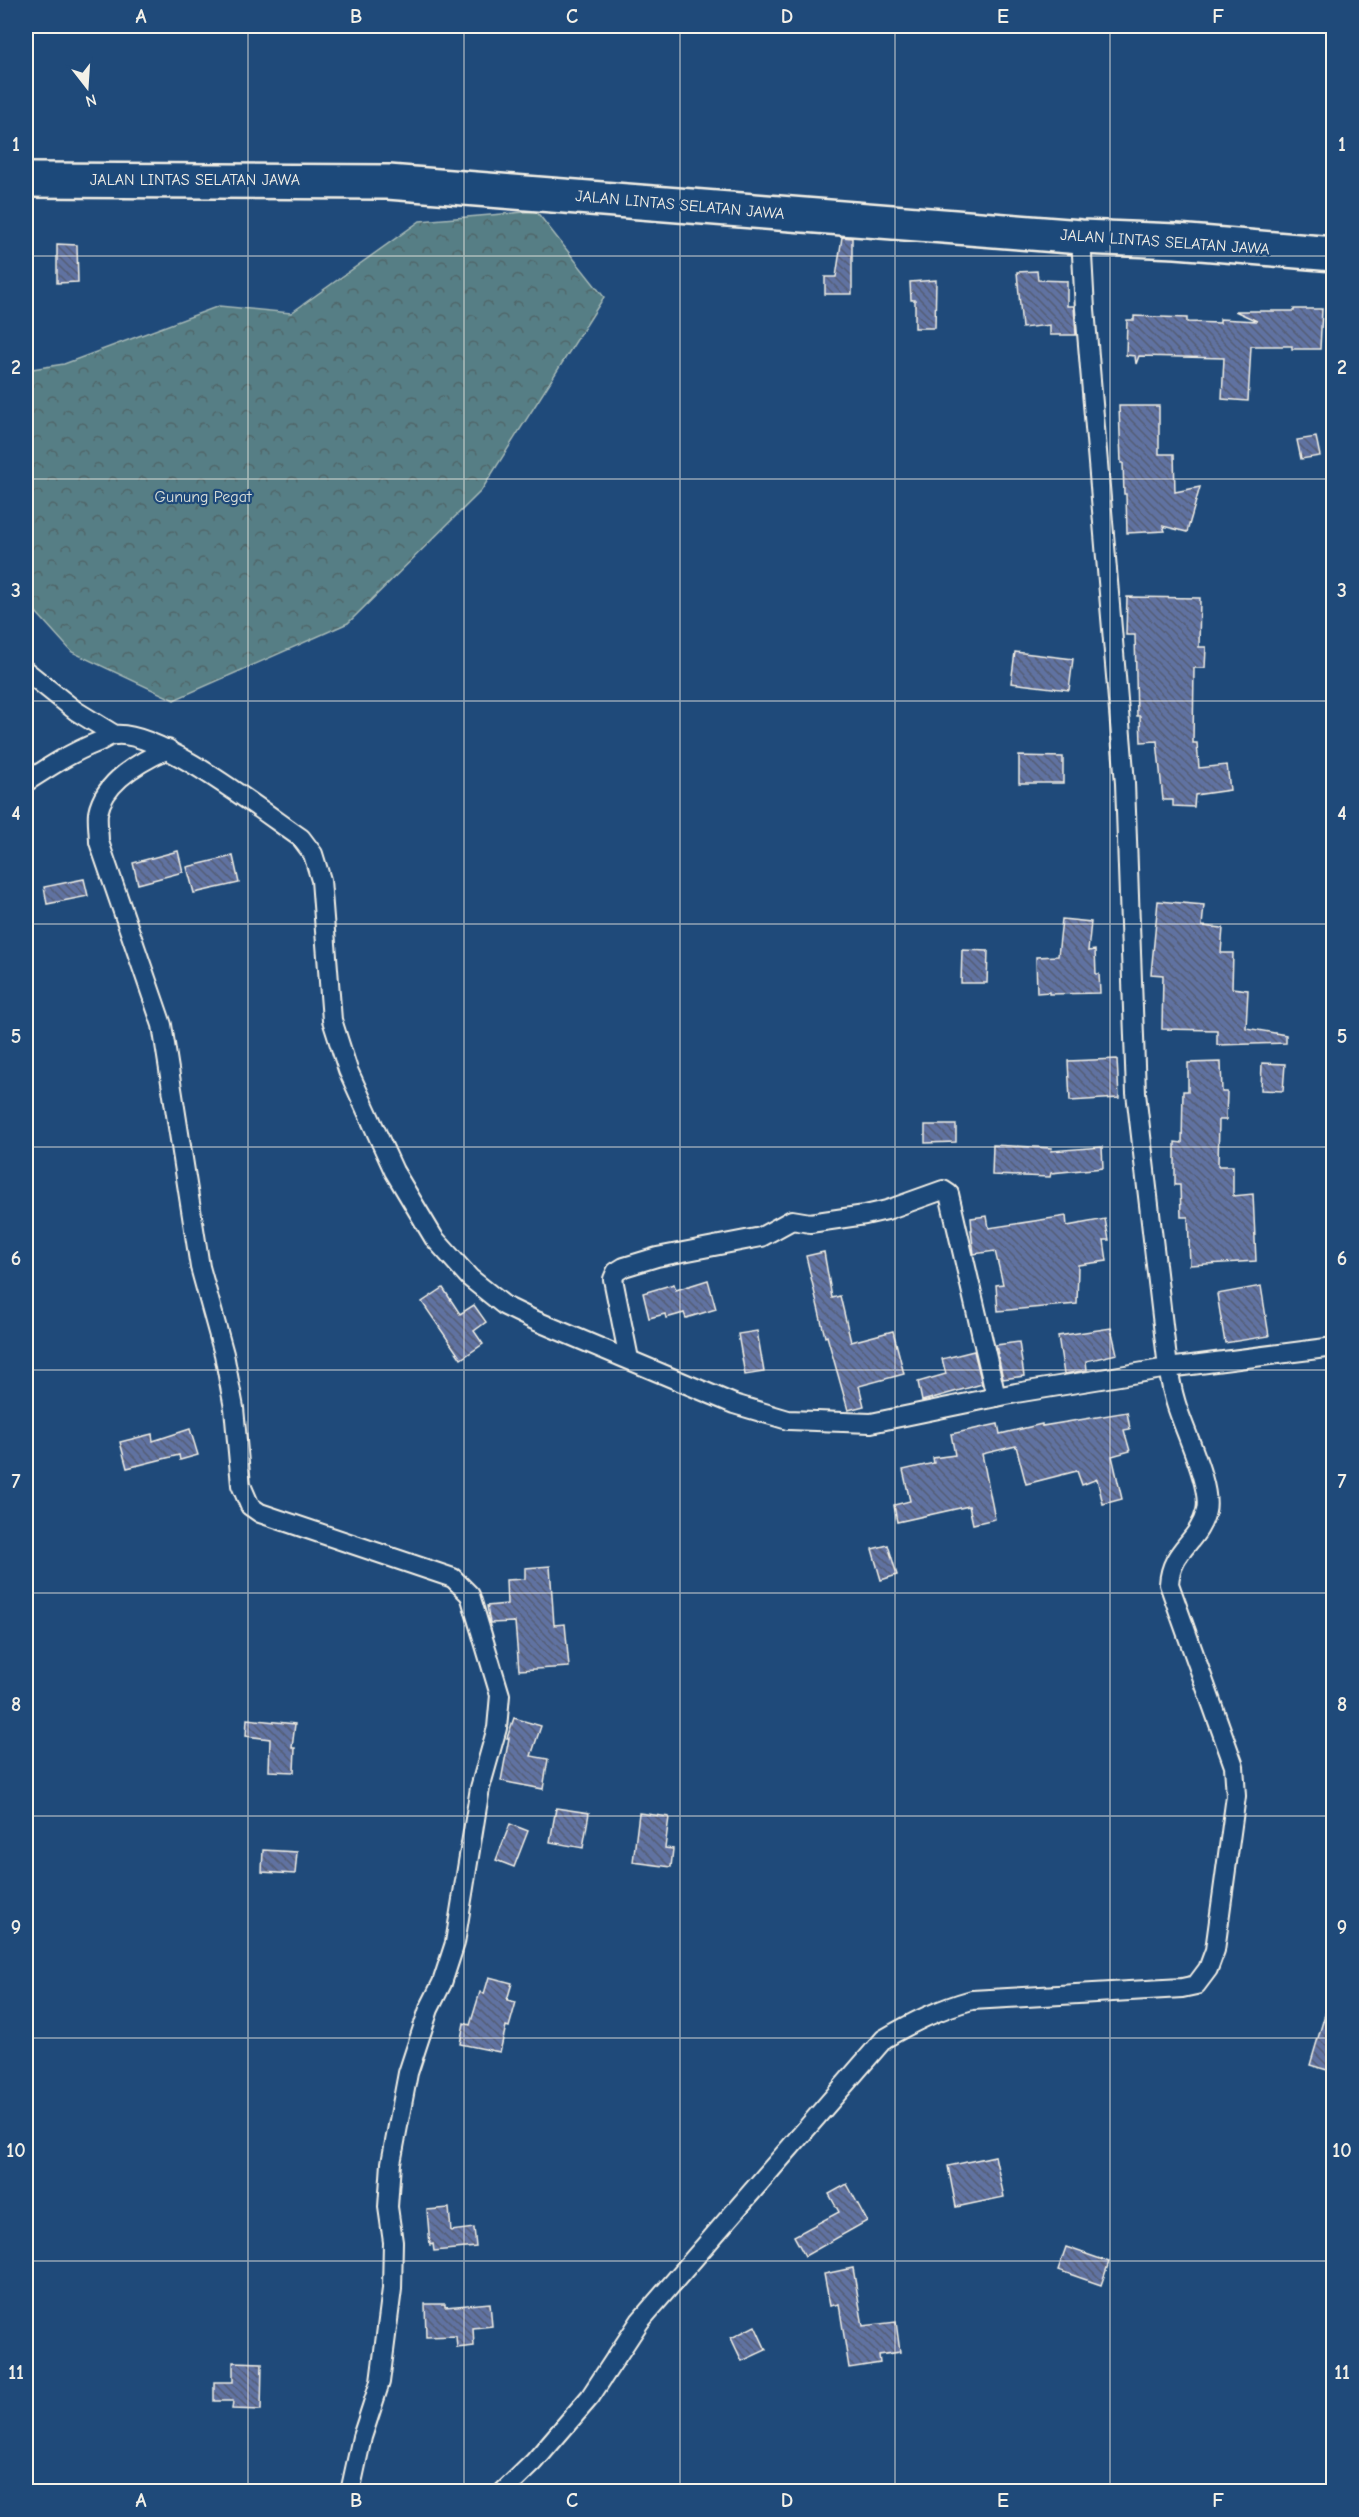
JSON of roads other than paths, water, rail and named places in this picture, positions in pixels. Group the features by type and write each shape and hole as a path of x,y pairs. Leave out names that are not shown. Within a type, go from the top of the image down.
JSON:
{"highway":[{"name":"JALAN LINTAS SELATAN JAWA","path":"26,180 388,182 1081,237 1176,241 1334,254"}],"street":[{"path":"503,2492 534,2462 590,2397 639,2321 884,2039 942,2008 972,2001 1182,1988 1196,1985 1208,1968 1215,1950 1236,1796 1234,1766 1169,1584 1170,1569 1201,1527 1207,1509 1199,1469 1174,1400 1168,1368 1136,1093 1125,783 1081,237"},
{"path":"26,671 76,711 115,735 145,740 168,750 204,771 301,838 313,854 321,880 332,1020 348,1070 375,1132 404,1190 434,1238 470,1278 505,1306 734,1404 788,1420 871,1423 996,1397 1168,1368 1334,1347"},
{"path":"26,782 74,752 115,735"},
{"path":"168,750 141,761 111,788 98,812 99,842 162,1025 200,1267 224,1354 234,1408 238,1466 245,1498 250,1506 260,1513 453,1578 470,1595 500,1695 497,1728 480,1788 455,1943 442,1983 429,2008 408,2073 391,2163 388,2207 393,2242 392,2289 380,2382 362,2438 350,2492"},
{"path":"629,1359 612,1279 616,1272 624,1267 657,1257 761,1237 792,1220 810,1223 887,1210 943,1190 949,1194 996,1397"}],"park label":[{"name":"Gunung Pegat","path":"203,497"}]}
